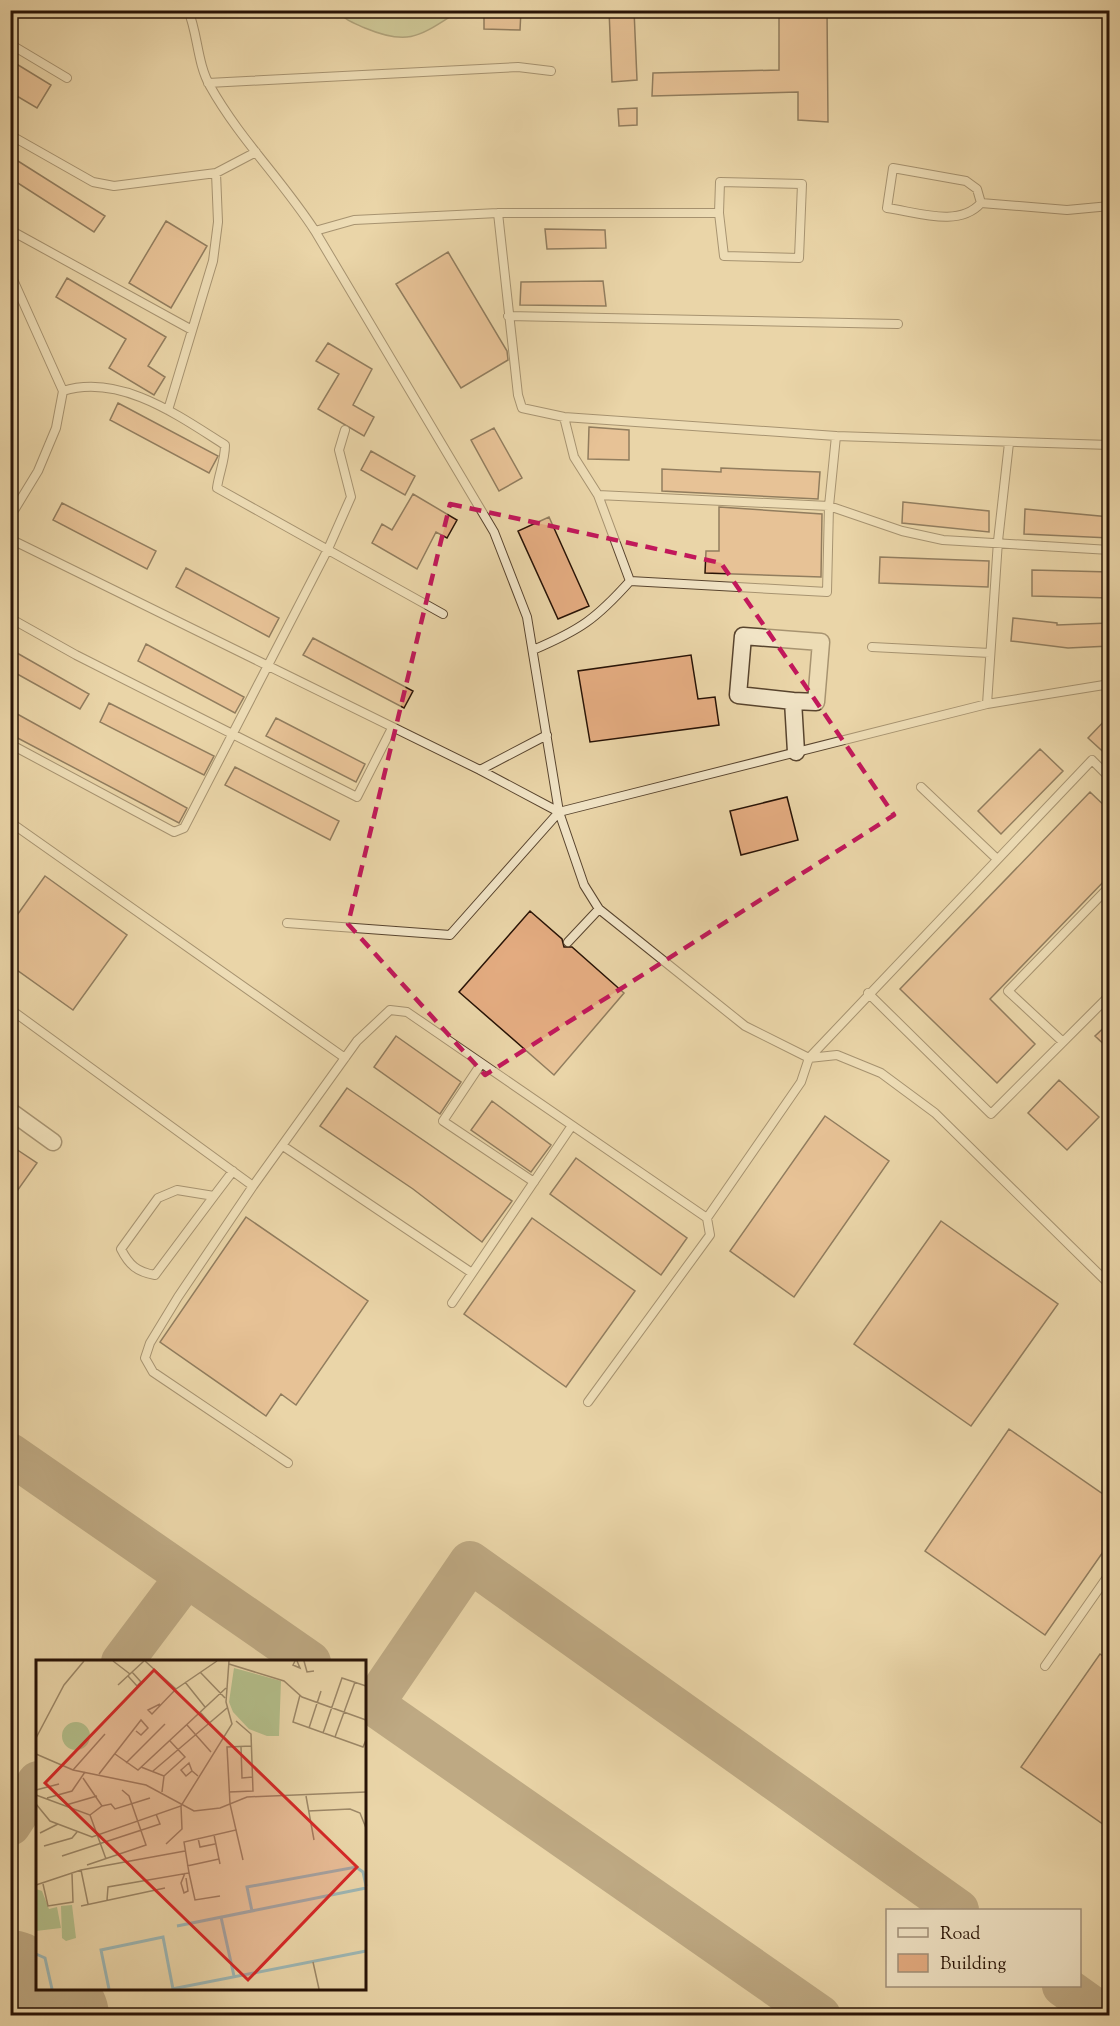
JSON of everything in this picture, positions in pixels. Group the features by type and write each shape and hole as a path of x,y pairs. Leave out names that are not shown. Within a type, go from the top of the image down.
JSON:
{"street":[{"path":"743,636 821,642 816,702 793,701 738,694 743,636"},
{"path":"793,701 796,752"},
{"path":"10,1111 52,1142"}],"lane":[{"path":"188,10 208,83 233,124 292,195 315,231 494,532 527,617 559,812 584,885 599,909 745,1026 809,1058 837,1055 881,1073 934,1113 1110,1285"},
{"path":"10,44 67,78"},
{"path":"208,83 518,67 551,70"},
{"path":"10,135 93,182 114,186 216,173 256,153"},
{"path":"893,168 966,182 977,189 981,203 973,213 954,218 887,208 893,168"},
{"path":"168,410 213,261 218,222 216,173"},
{"path":"720,182 802,184 799,258 724,256 719,213 720,182"},
{"path":"981,203 1067,210 1110,206"},
{"path":"315,231 354,219 498,213 719,213"},
{"path":"498,213 508,316 522,408 564,417 836,436 1110,445"},
{"path":"10,230 192,330"},
{"path":"10,273 63,391 56,428 38,471 10,517"},
{"path":"508,316 898,324"},
{"path":"63,391 80,386 111,387 168,410 225,445 225,461 219,474 217,488 443,614"},
{"path":"564,417 574,457 598,495 630,581"},
{"path":"10,744 174,832 184,828 190,821 328,549 351,497 339,450 345,430"},
{"path":"630,581 827,592 829,506 836,436"},
{"path":"987,704 998,541 1009,443"},
{"path":"598,495 829,506 903,531 943,540 998,541 1110,550"},
{"path":"10,539 480,770 559,812"},
{"path":"533,650 574,633 603,611 630,581"},
{"path":"10,618 357,797 392,728"},
{"path":"872,647 990,653"},
{"path":"288,923 450,935 559,812 987,704 1110,684"},
{"path":"480,770 547,735"},
{"path":"588,1402 710,1235 707,1218 801,1082 809,1058 868,993 1092,760 1110,777"},
{"path":"921,787 997,859"},
{"path":"10,822 345,1058"},
{"path":"1063,1042 1008,991 1110,886"},
{"path":"568,942 599,909"},
{"path":"868,993 992,1114 1110,995"},
{"path":"10,1009 253,1186"},
{"path":"288,1463 153,1372 145,1358 150,1343 178,1297 253,1186 357,1041 390,1010 407,1012 571,1127 707,1218"},
{"path":"481,1064 443,1121 534,1182"},
{"path":"452,1303 571,1127"},
{"path":"283,1146 472,1273"},
{"path":"214,1196 177,1190 158,1198 121,1249 127,1261 141,1272 155,1275 233,1171"},
{"path":"1045,1666 1110,1573"}],"highlighted area":[{"path":"450,504 721,563 894,815 485,1075 348,924"}],"green space":[{"path":"338,11 459,11 415,36 393,37 365,28 346,19"}],"building":[{"path":"484,10 521,10 520,30 484,29"},
{"path":"609,10 634,10 637,80 612,82"},
{"path":"797,10 827,10 828,122 798,120 798,92 652,96 653,73 779,70 779,16 796,16"},
{"path":"10,60 51,85 37,108 10,92"},
{"path":"637,108 637,125 619,126 618,109"},
{"path":"10,156 105,216 94,232 10,178"},
{"path":"166,221 207,246 171,308 129,283"},
{"path":"545,229 605,230 606,248 547,249"},
{"path":"448,252 507,351 508,360 461,388 396,284"},
{"path":"67,278 166,337 148,366 165,377 154,395 109,368 126,339 56,297"},
{"path":"603,281 606,306 520,305 521,282"},
{"path":"328,343 372,369 353,405 374,417 364,436 318,409 339,374 316,361"},
{"path":"118,403 218,456 209,473 110,420"},
{"path":"589,427 629,430 629,460 588,459"},
{"path":"494,428 522,478 499,491 471,440"},
{"path":"371,451 415,476 405,495 361,470"},
{"path":"721,468 820,472 818,499 662,491 662,469 721,472"},
{"path":"413,494 457,520 447,538 436,532 417,569 372,543 382,524 392,530"},
{"path":"903,502 989,511 989,532 902,523"},
{"path":"62,503 156,551 147,569 53,520"},
{"path":"719,507 822,514 821,577 705,573 706,551 719,551"},
{"path":"1025,509 1110,517 1110,538 1024,534"},
{"path":"549,517 589,606 558,619 518,531"},
{"path":"880,557 989,561 988,587 879,583"},
{"path":"186,568 279,618 269,637 176,587"},
{"path":"1032,570 1110,572 1110,598 1032,596"},
{"path":"1013,618 1057,623 1057,625 1109,623 1110,646 1068,648 1011,641"},
{"path":"313,638 413,691 404,708 303,655"},
{"path":"146,644 244,697 235,713 138,661"},
{"path":"10,649 89,694 80,709 10,670"},
{"path":"691,655 698,699 715,697 719,725 590,742 578,671"},
{"path":"109,703 214,756 204,775 100,722"},
{"path":"10,710 187,808 179,823 10,734"},
{"path":"1110,715 1110,758 1088,738"},
{"path":"276,718 365,764 356,782 266,736"},
{"path":"1040,749 1063,771 1001,834 978,811"},
{"path":"235,767 339,821 330,840 225,785"},
{"path":"1090,792 1110,811 1110,875 990,999 1035,1044 997,1083 900,989"},
{"path":"787,797 798,840 741,855 730,811"},
{"path":"45,876 127,935 73,1010 10,965 10,925"},
{"path":"530,911 562,939 564,947 572,947 624,993 554,1075 459,992"},
{"path":"1110,1022 1110,1050 1095,1036"},
{"path":"396,1036 461,1082 440,1114 374,1067"},
{"path":"1059,1080 1099,1117 1067,1150 1028,1113"},
{"path":"347,1088 512,1201 482,1242 413,1189 320,1126"},
{"path":"492,1101 551,1145 531,1172 471,1130"},
{"path":"825,1116 889,1161 794,1297 730,1251"},
{"path":"10,1145 37,1163 10,1201"},
{"path":"576,1158 687,1238 661,1275 550,1194"},
{"path":"246,1217 368,1301 296,1405 281,1394 266,1416 160,1342"},
{"path":"532,1218 635,1291 566,1387 464,1314"},
{"path":"941,1221 1058,1304 971,1426 854,1344"},
{"path":"1009,1429 1110,1499 1110,1542 1045,1635 925,1551"},
{"path":"1100,1654 1110,1661 1110,1829 1021,1767"}],"taxiway":[{"path":"10,1454 307,1660"},
{"path":"373,1704 470,1562 957,1909"},
{"path":"124,1660 186,1577"},
{"path":"366,1699 820,2016"},
{"path":"10,1825 36,1785"},
{"path":"1064,1987 1105,2016"}],"runway":[{"path":"10,1983 56,2016"}]}
